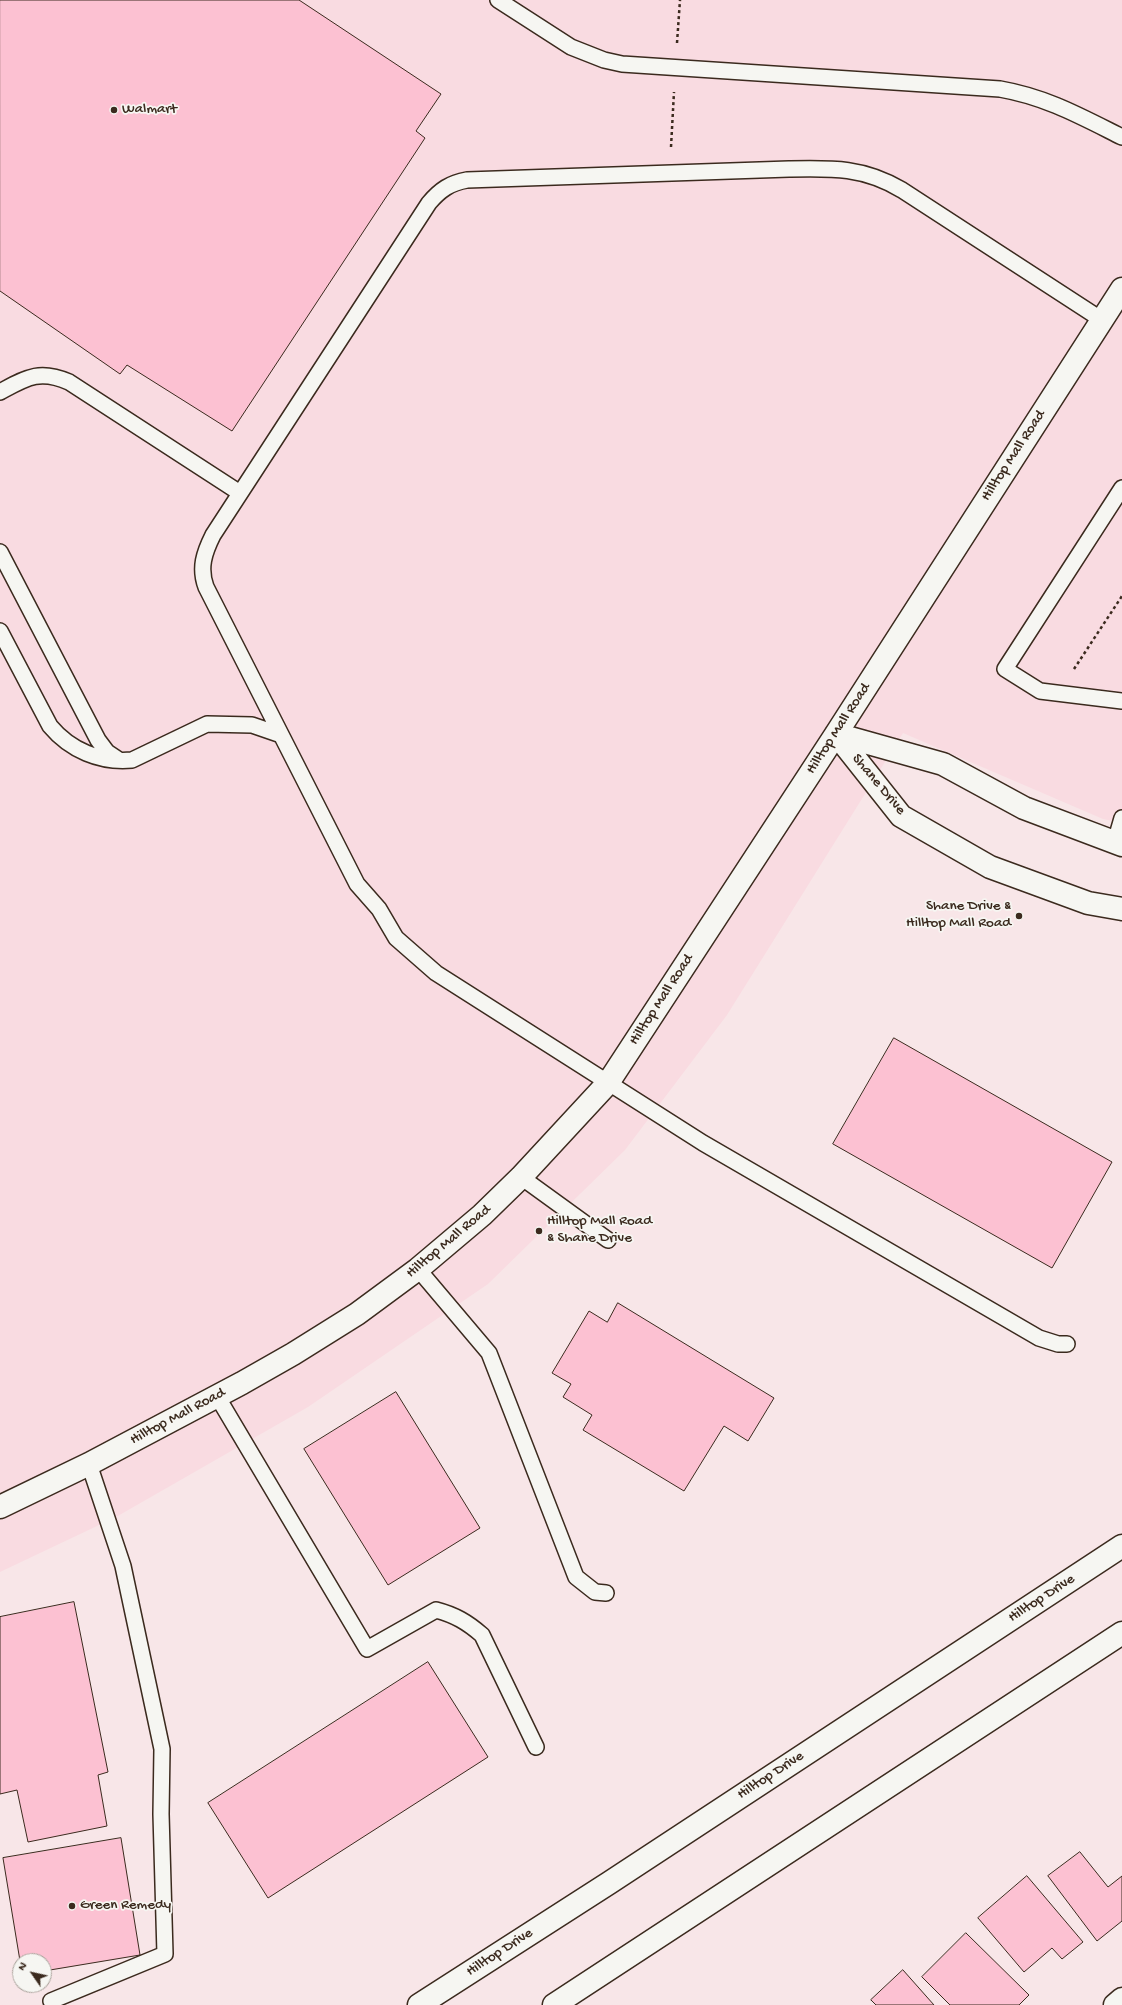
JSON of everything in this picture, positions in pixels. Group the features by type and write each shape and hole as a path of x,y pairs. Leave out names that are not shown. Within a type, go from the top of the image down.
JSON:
{"street":[{"name":"Hilltop Mall Road","path":"0,1507 89,1464 217,1396 335,1329 418,1269 482,1215 521,1177 608,1083 836,734 1122,289"},
{"name":"Shane Drive","path":"836,734 943,764 1024,808 1118,844"},
{"name":"Shane Drive","path":"836,734 901,816 990,867 1088,903 1122,909"},
{"name":"Hilltop Drive","path":"419,2005 596,1892 1122,1546"},
{"path":"554,2005 1122,1633"},
{"path":"1115,2005 1122,1999"}],"lane":[{"path":"498,0 571,47 588,55 622,64 1000,89 1031,95 1046,100 1122,137"},
{"path":"1068,1344 1058,1344 1039,1338 703,1143 436,973 396,938 379,909 357,884 280,735 203,579 202,568 206,549 240,493 429,203 445,187 455,182 467,180 829,168 856,171 874,175 902,190 1102,320"},
{"path":"0,392 34,376 52,376 69,382 240,493"},
{"path":"1122,488 1005,669 1040,691 1122,701"},
{"path":"0,552 98,740 107,752 119,761"},
{"path":"0,631 50,726 57,735 79,750 119,761 132,760 207,724 252,725 280,735"},
{"path":"1118,844 1122,818"},
{"path":"521,1177 608,1240"},
{"path":"418,1269 489,1352 576,1577 595,1592 606,1593"},
{"path":"217,1396 367,1649 436,1610 452,1614 468,1622 482,1635 536,1747"},
{"path":"51,2001 165,1954 161,1814 162,1749 123,1566 89,1464"}],"path":[{"path":"670,173 680,0"},
{"path":"1073,671 1122,596"}],"shaded area":[{"path":"0,0 1122,0 1122,823 1103,819 903,733 727,1015 625,1150 488,1284 308,1407 116,1517 0,1572"}],"building":[{"path":"0,0 299,0 441,94 416,131 425,138 232,431 127,365 120,374 0,291"},
{"path":"894,1038 1112,1162 1052,1268 833,1144"},
{"path":"618,1303 774,1398 748,1441 724,1426 684,1491 583,1430 592,1415 563,1397 571,1384 552,1373 589,1311 607,1322"},
{"path":"396,1392 480,1528 388,1585 304,1449"},
{"path":"74,1602 108,1772 98,1775 107,1826 28,1842 17,1790 0,1794 0,1617"},
{"path":"428,1662 488,1757 268,1898 208,1803"},
{"name":"Green Remedy","path":"121,1838 140,1955 52,1970 52,1953 19,1953 3,1858"},
{"path":"1080,1852 1108,1887 1122,1876 1122,1921 1097,1941 1048,1876"},
{"path":"1027,1876 1083,1942 1062,1959 1052,1948 1024,1972 978,1918"},
{"path":"966,1933 1029,1995 1019,2005 950,2005 922,1977"},
{"path":"903,1970 934,2005 876,2005 871,2000"}],"place":[{"name":"Walmart","path":"114,110"},
{"name":"Shane Drive & Hilltop Mall Road","path":"1019,916"},
{"name":"Hilltop Mall Road & Shane Drive","path":"539,1231"},
{"name":"Green Remedy","path":"72,1906"}]}
